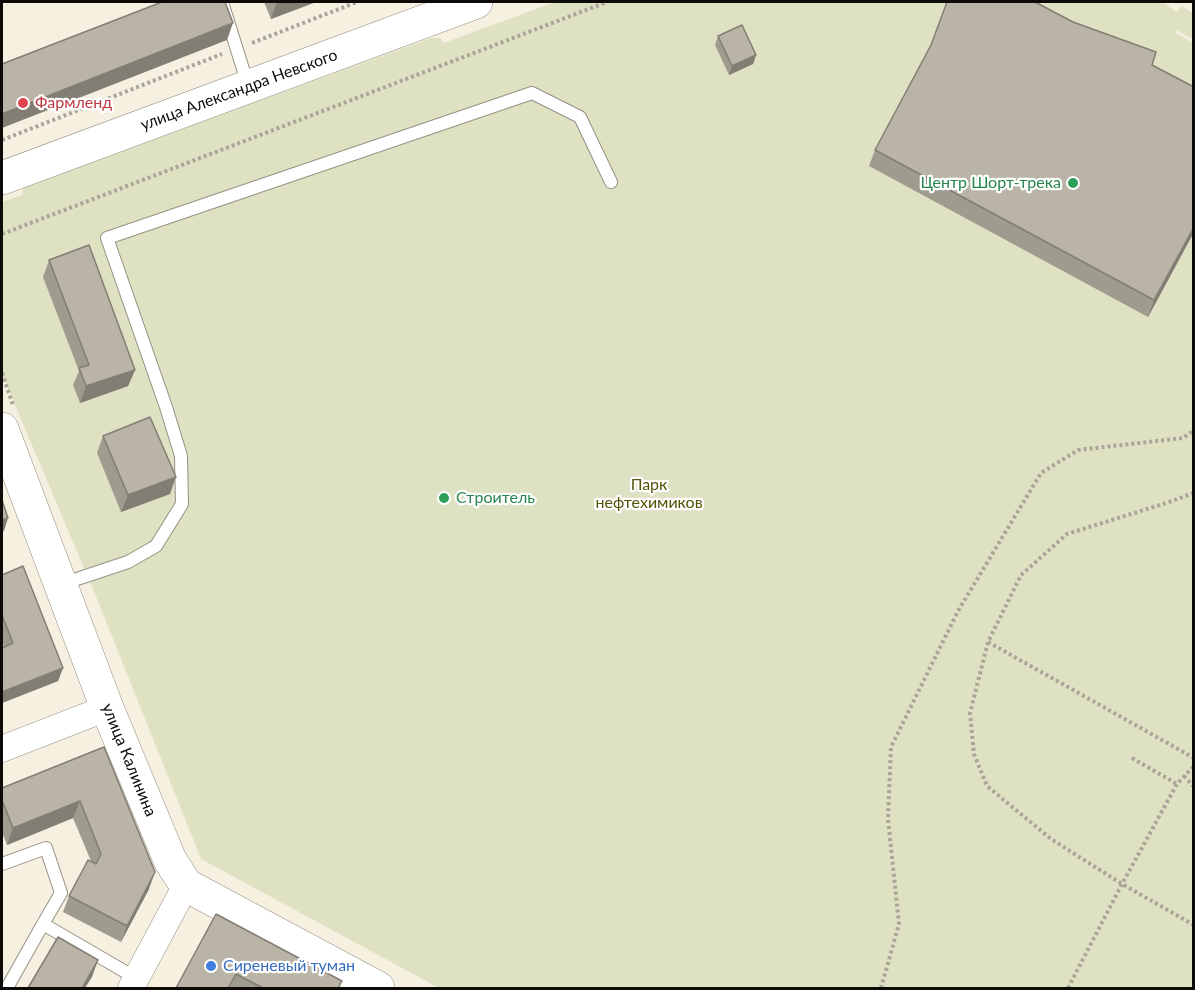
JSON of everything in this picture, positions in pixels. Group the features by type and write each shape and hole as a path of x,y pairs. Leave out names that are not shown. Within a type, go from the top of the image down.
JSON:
{"street":[{"name":"улица Александра Невского","path":"2,178 476,2"},
{"name":"улица Калинина","path":"8,417 60,585 107,708 170,860 186,885 375,988"},
{"path":"2,749 107,708"},
{"path":"134,983 186,885"}],"lane":[{"path":"222,2 248,86"},
{"path":"60,585 128,562 156,546 182,504 181,456 107,238 532,93 580,117 611,182"},
{"path":"2,864 46,848 62,893 7,988"},
{"path":"43,924 134,983"}],"path":[{"path":"2,140 357,2"},
{"path":"2,234 607,2"},
{"path":"2,373 8,417"},
{"path":"881,988 899,924 888,819 891,747 958,611 1041,473 1078,450 1183,438 1194,430"},
{"path":"1194,493 1067,534 1021,575 988,642 970,713 974,754 987,786 1051,839 1122,884 1194,925"},
{"path":"988,642 1194,758"},
{"path":"1132,758 1177,784"},
{"path":"1068,988 1177,784 1194,766"},
{"path":"1184,776 1194,787"}],"green space":[{"name":"Парк нефтехимиков","path":"555,2 1162,2 1177,12 1181,6 1193,13 1193,39 1176,30 1175,33 1194,43 1193,988 439,988 201,859 97,599 2,374 2,202 22,195 23,187 431,38 440,38 444,43"}],"building":[{"path":"162,2 225,2 233,23 2,114 2,64"},
{"path":"947,2 1035,2 1073,22 1156,52 1152,65 1194,87 1194,227 1154,300 875,150 931,45"},
{"path":"742,25 756,55 732,66 718,36"},
{"path":"89,245 135,370 86,386 79,368 89,365 49,260"},
{"path":"150,417 176,477 128,495 103,436"},
{"path":"2,500 8,518 2,520"},
{"path":"23,566 63,668 2,692 2,648 13,643 2,615 2,575"},
{"path":"104,747 155,872 127,926 69,896 88,860 96,864 101,854 80,801 13,828 2,800 2,788"},
{"path":"216,914 342,981 338,988 263,988 236,974 228,988 176,988"},
{"path":"58,937 98,960 82,988 28,988"}],"place":[{"name":"Фармленд","path":"23,103"},
{"name":"Центр Шорт-трека","path":"1073,183"},
{"name":"Строитель","path":"444,498"},
{"name":"Сиреневый туман","path":"211,966"}]}
